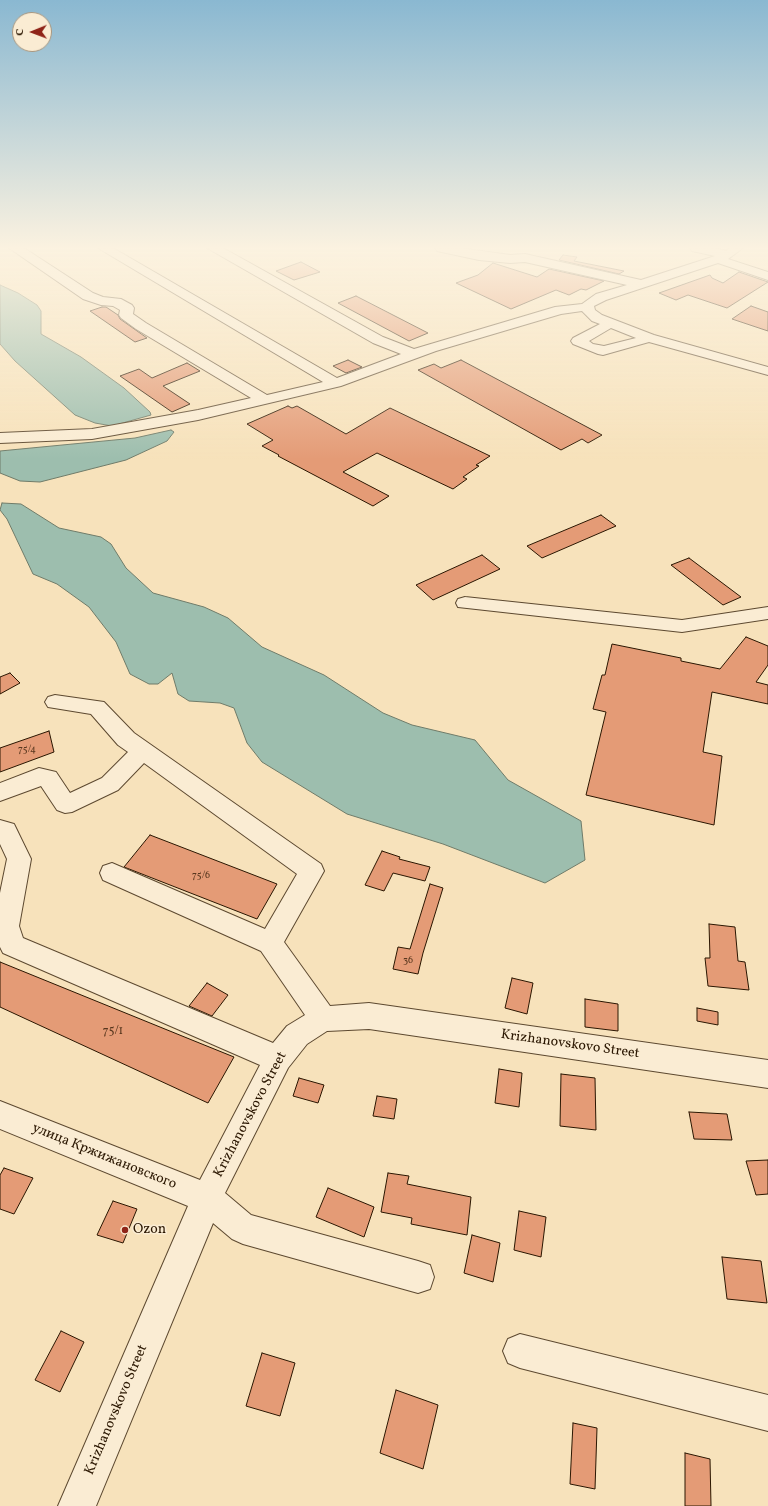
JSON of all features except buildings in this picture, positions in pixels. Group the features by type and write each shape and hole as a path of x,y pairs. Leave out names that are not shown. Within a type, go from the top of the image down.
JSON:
{"street":[{"path":"130,318 265,400"},
{"path":"225,318 336,383"},
{"path":"339,318 378,340 413,354"},
{"path":"0,438 92,434 198,415 265,400 336,383 370,372 413,354 532,318"},
{"path":"599,318 649,338 768,371"},
{"path":"610,323 578,341 603,351 649,338"},
{"path":"466,603 682,626 768,612"},
{"path":"55,702 97,707 126,739 312,871 270,943"},
{"path":"0,792 39,777 48,778 65,804 72,803 110,784 143,750"},
{"path":"0,829 6,831 19,859 6,926 12,945 278,1059"},
{"path":"112,874 270,943 322,1019"},
{"name":"Krizhanovskovo Street","path":"77,1506 218,1174 278,1059 297,1035 322,1019 369,1016 768,1074"},
{"name":"улица Кржижановского","path":"0,1114 208,1199 244,1228 418,1277"},
{"path":"520,1351 768,1413"}],"shaded area":[{"path":"0,318 41,318 41,334 81,357 124,388 150,412 151,415 112,426 95,423 75,415 15,361 0,344"},
{"path":"171,430 174,432 167,441 126,460 40,482 20,481 0,473 0,451 135,438"},
{"path":"2,503 21,504 59,528 101,537 111,544 126,568 153,593 204,607 228,618 262,647 324,675 383,713 412,725 475,740 508,780 581,821 585,860 545,883 443,844 347,814 262,762 247,743 234,708 220,703 189,701 178,694 172,673 158,684 149,684 130,674 116,642 89,607 57,584 33,574 7,519 0,510"}],"place":[{"name":"Ozon","path":"125,1230"}]}
